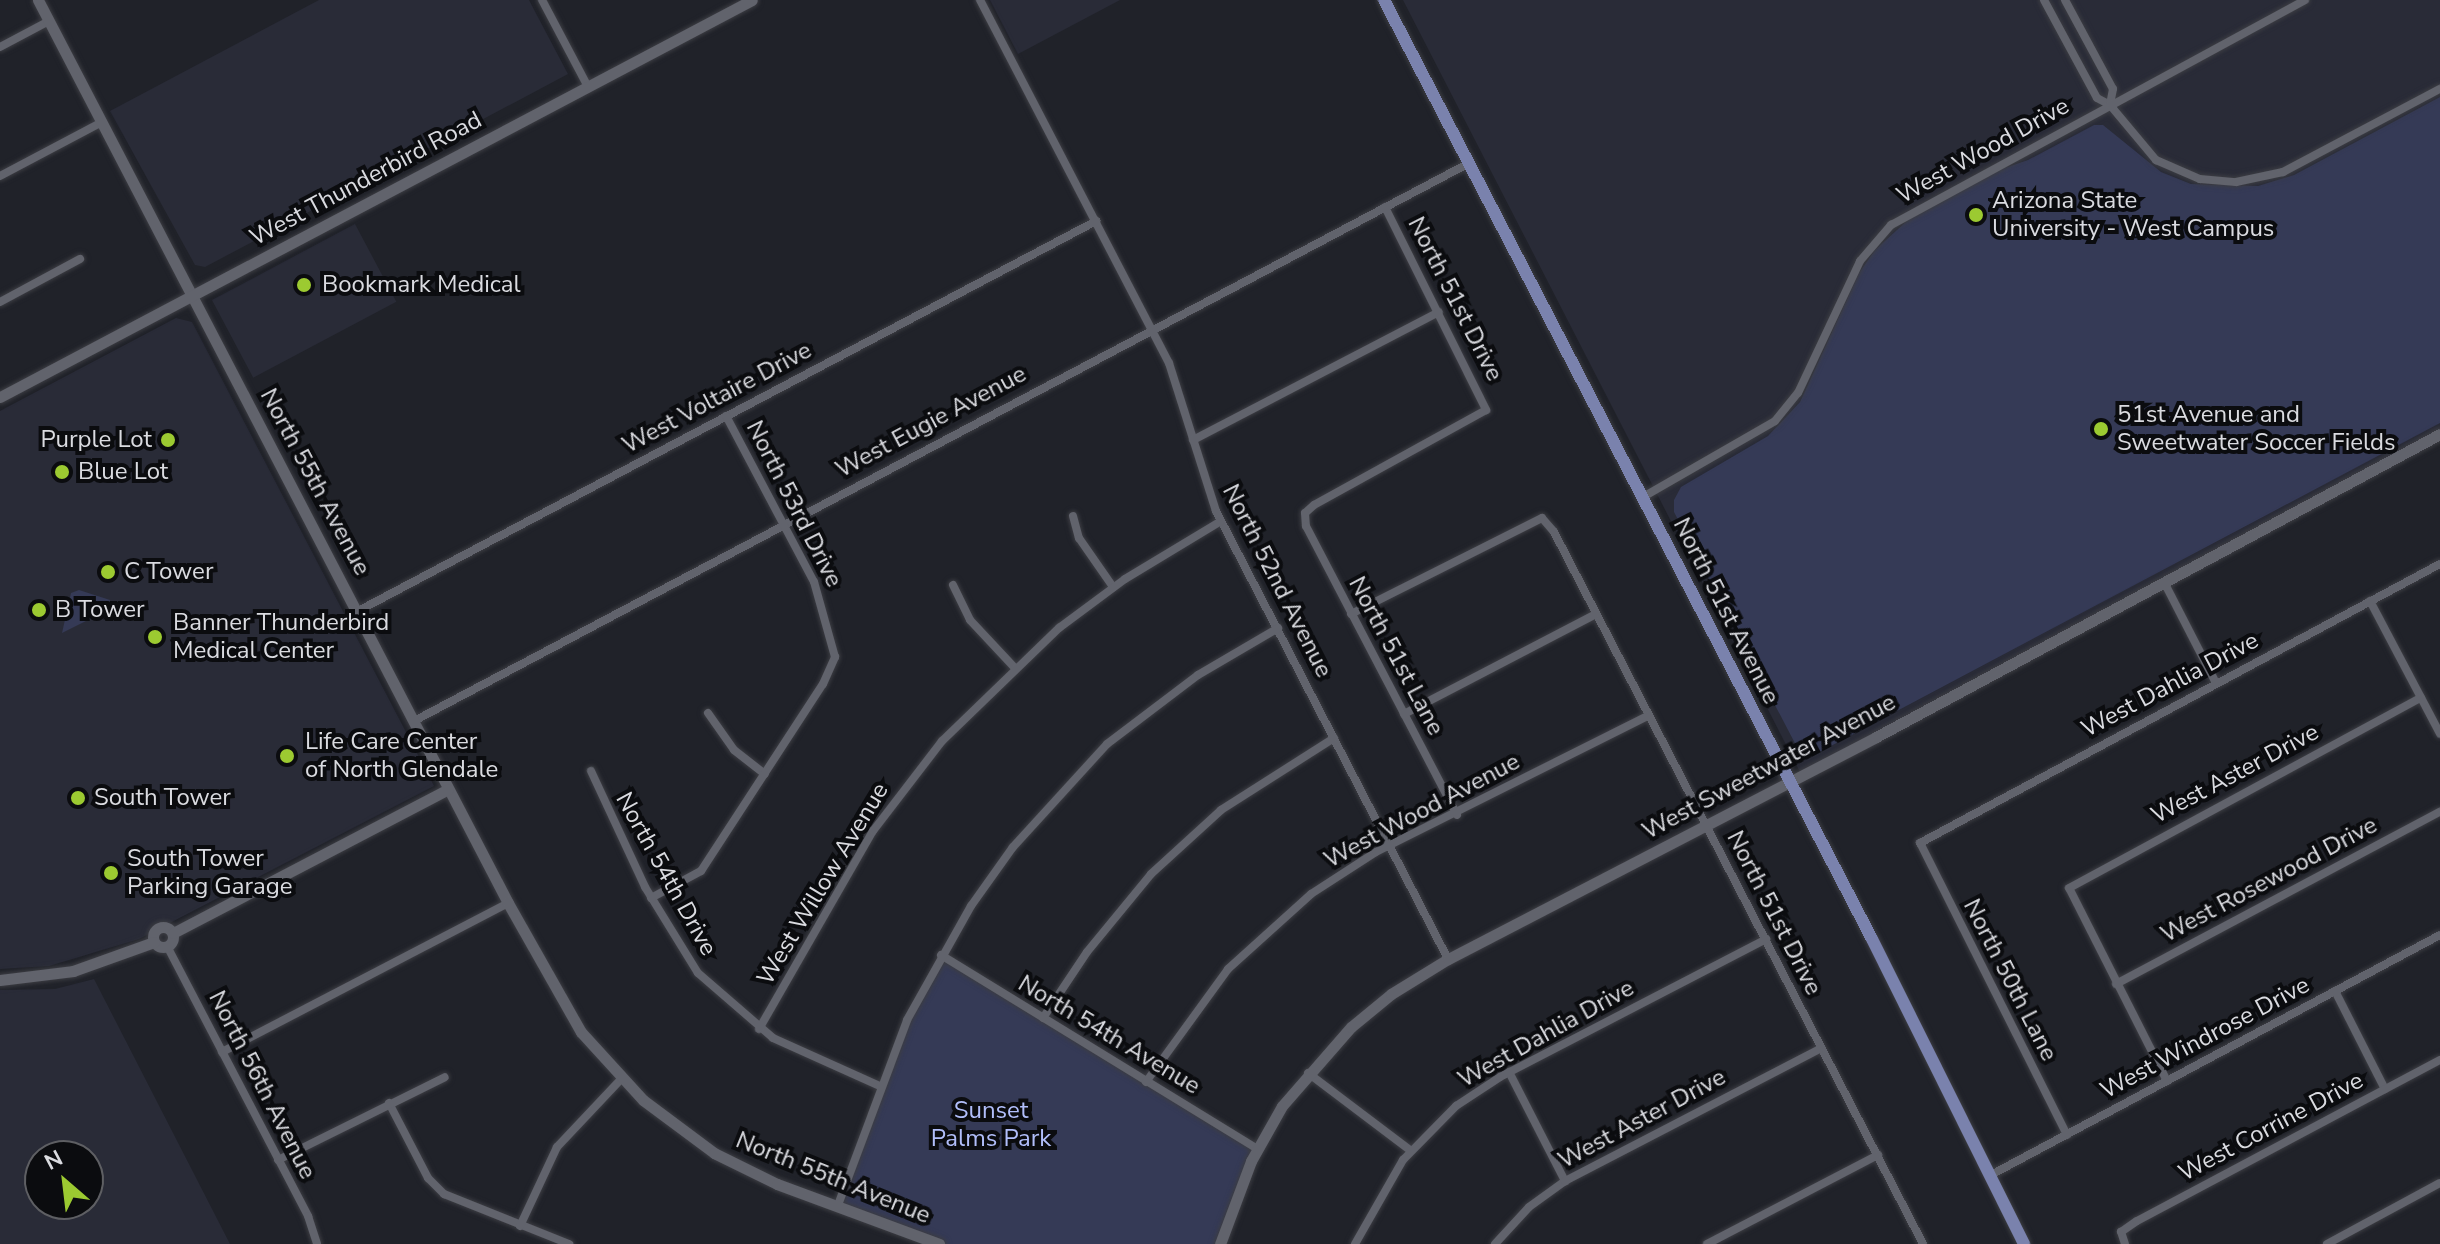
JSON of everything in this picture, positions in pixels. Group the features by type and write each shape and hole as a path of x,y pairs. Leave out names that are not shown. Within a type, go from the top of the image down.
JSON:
{"main road":[{"name":"North 51st Avenue","path":"1384,0 1790,782 2024,1244"}],"street":[{"name":"North 55th Avenue","path":"38,0 561,1000 621,1079 714,1153 939,1244"},
{"path":"542,0 588,87"},
{"name":"West Thunderbird Road","path":"0,397 752,0"},
{"name":"North 52nd Avenue","path":"980,0 1178,384 1193,440 1221,521 1448,959"},
{"path":"2044,0 2097,98 2110,105 2138,142 2177,172 2224,182 2271,176 2440,89"},
{"path":"2065,0 2113,89 2110,105"},
{"name":"West Wood Drive","path":"1643,497 1775,421 1798,393 1860,261 1891,225 2305,0"},
{"path":"0,47 49,21"},
{"path":"0,176 102,122"},
{"name":"West Eugie Avenue","path":"414,721 1469,163"},
{"name":"North 51st Drive","path":"1305,513 1486,410 1385,207"},
{"name":"West Voltaire Drive","path":"358,611 1096,221"},
{"path":"0,301 80,259"},
{"path":"1193,440 1439,312"},
{"name":"North 53rd Drive","path":"726,416 821,597 835,657 765,774"},
{"name":"West Sweetwater Avenue","path":"1220,1244 1257,1149 1308,1073 1371,1010 1448,959 1707,826 2440,434"},
{"name":"North 51st Lane","path":"1305,513 1306,526 1457,815"},
{"path":"1073,516 1079,538 1113,587"},
{"name":"North 51st Drive","path":"1351,614 1542,518 1596,614 1923,1244"},
{"name":"West Willow Avenue","path":"759,1029 873,831 942,741 1014,667 1113,587 1221,521"},
{"name":"West Dahlia Drive","path":"1920,843 2440,564"},
{"path":"2164,582 2216,683"},
{"path":"953,585 970,620 1014,667"},
{"path":"2370,601 2440,734"},
{"path":"1404,714 1596,614"},
{"path":"838,1205 880,1086 941,955 1013,847 1107,744 1198,675 1278,628"},
{"name":"West Aster Drive","path":"2116,984 2069,888 2421,698"},
{"path":"651,898 701,871 765,774 734,750 708,713"},
{"name":"West Wood Avenue","path":"1146,1082 1182,1026 1250,946 1311,894 1389,845 1457,815 1649,715"},
{"path":"1043,1018 1087,952 1151,874 1221,810 1334,738"},
{"name":"North 54th Drive","path":"591,771 651,898 698,973 759,1029 802,1054 880,1086"},
{"path":"0,980 73,971 154,942 167,946 173,933 448,789"},
{"name":"West Rosewood Drive","path":"2116,984 2440,812"},
{"name":"North 50th Lane","path":"1920,843 2067,1135"},
{"path":"222,1052 508,903"},
{"path":"154,942 160,927 173,933"},
{"name":"West Windrose Drive","path":"1989,1176 2440,935"},
{"name":"West Dahlia Drive","path":"1355,1244 1385,1186 1411,1151 1456,1106 1509,1072 1766,939"},
{"name":"North 56th Avenue","path":"167,946 278,1160 317,1244"},
{"name":"North 54th Avenue","path":"941,955 1257,1149"},
{"path":"2116,984 2167,1081"},
{"path":"2335,991 2385,1089"},
{"name":"West Aster Drive","path":"1495,1244 1529,1207 1565,1181 1822,1048"},
{"name":"West Corrine Drive","path":"2125,1244 2121,1232 2440,1060"},
{"path":"1509,1072 1565,1181"},
{"path":"1308,1073 1411,1151"},
{"path":"278,1160 445,1077"},
{"path":"520,1226 557,1147 621,1079"},
{"path":"389,1103 428,1178 444,1194 569,1244"},
{"path":"1707,1244 1878,1155"},
{"path":"2327,1244 2440,1183"}],"shaded area":[{"path":"319,0 529,0 568,74 205,267 195,265 110,111"},
{"path":"990,0 1120,0 1018,54"},
{"name":"Arizona State University - West Campus","path":"1403,0 2440,0 2440,431 1800,772"},
{"path":"355,224 396,302 253,378 212,300"},
{"name":"Banner Thunderbird Medical Center","path":"176,318 192,322 434,786 139,939 49,966 0,969 0,411"},
{"path":"94,979 230,1244 0,1244 0,990 55,989"}],"green space":[{"name":"51st Avenue and Sweetwater Soccer Fields","path":"2440,97 2440,423 1812,756 1799,751 1674,512 1674,500 1681,487 1768,436 1800,402 1859,273 1875,250 1909,219 1987,174 2028,160 2094,125 2103,125 2161,172 2191,184 2258,186 2294,175"},
{"path":"79,590 110,600 108,610 62,633 71,593"},
{"name":"Sunset Palms Park","path":"941,955 1257,1149 1220,1244 939,1244 838,1205 880,1086"}],"place":[{"name":"Arizona State University - West Campus","path":"1976,215"},
{"name":"Bookmark Medical","path":"304,285"},
{"name":"51st Avenue and Sweetwater Soccer Fields","path":"2101,429"},
{"name":"Purple Lot","path":"168,440"},
{"name":"Blue Lot","path":"62,472"},
{"name":"C Tower","path":"108,572"},
{"name":"B Tower","path":"39,610"},
{"name":"Banner Thunderbird Medical Center","path":"155,637"},
{"name":"Life Care Center of North Glendale","path":"287,756"},
{"name":"South Tower","path":"78,798"},
{"name":"South Tower Parking Garage","path":"111,873"}]}
